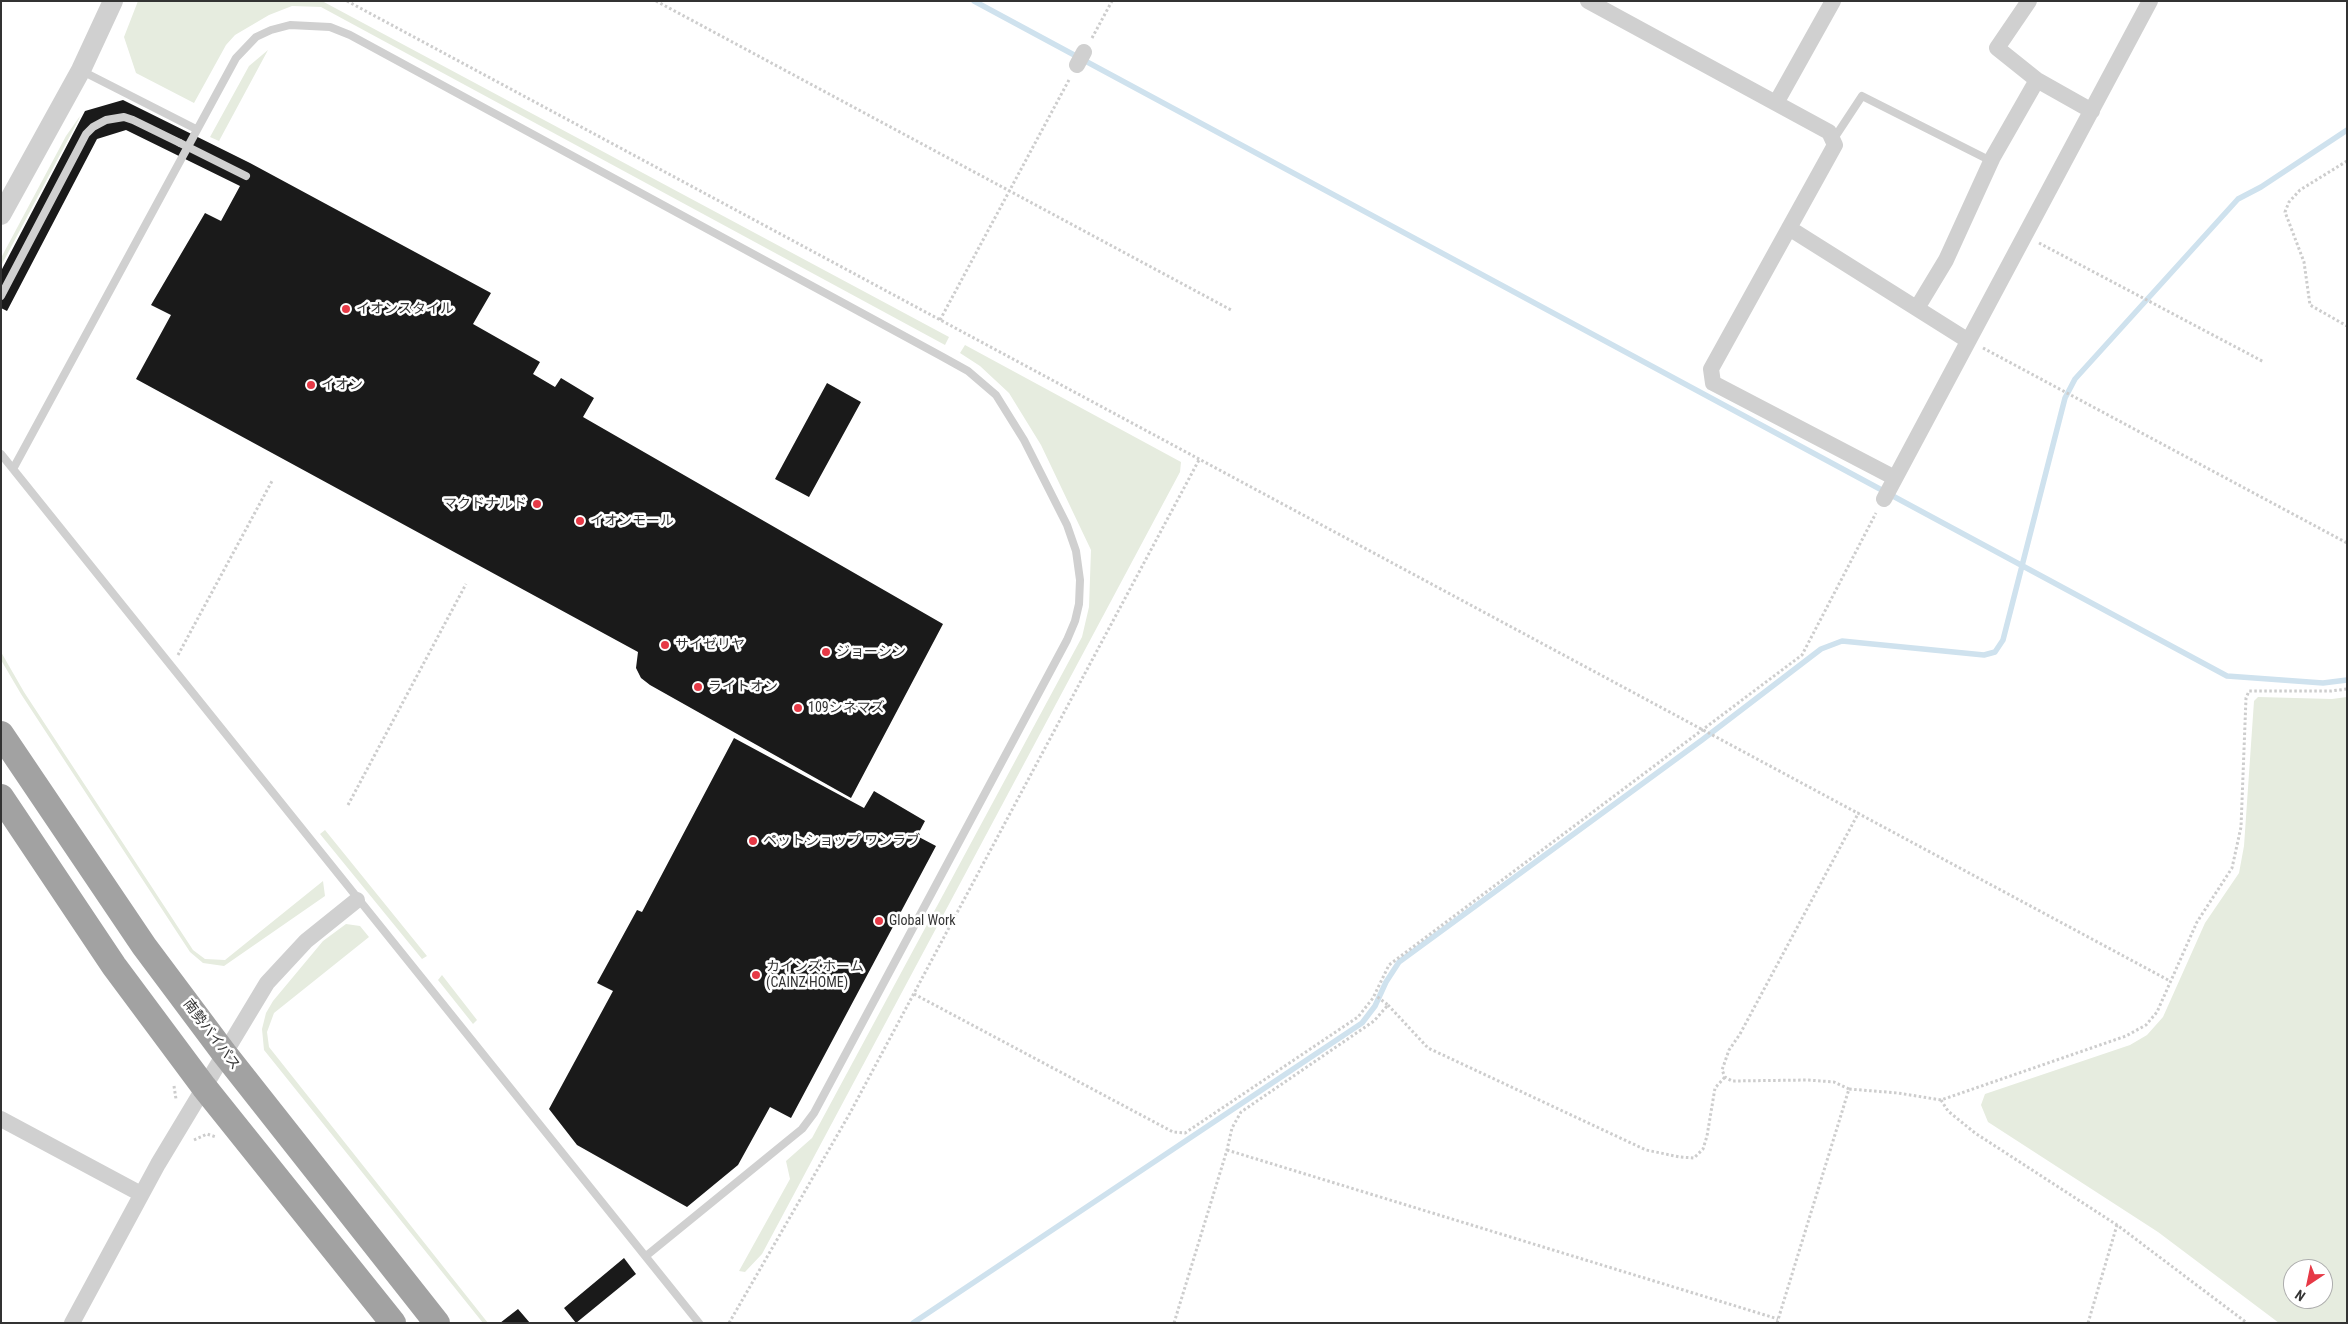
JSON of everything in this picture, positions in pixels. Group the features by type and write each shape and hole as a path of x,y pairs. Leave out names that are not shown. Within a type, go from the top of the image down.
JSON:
{"highway":[{"name":"南勢バイパス","path":"1,734 144,946 224,1053 437,1323"},
{"path":"1,797 114,966 204,1087 393,1323"}],"street":[{"path":"1,215 80,70 113,1"},
{"path":"1588,1 1829,132 1835,145 1711,370 1714,383 1890,488 1967,340 2025,236 2150,1"},
{"path":"1776,103 1833,1"},
{"path":"2029,1 1997,48 2037,80 2092,111"},
{"path":"1917,308 1946,260 1992,161 2037,80"},
{"path":"1789,228 1967,340"},
{"path":"72,1323 141,1194 224,1053 278,969 306,941 357,900"},
{"path":"1,1119 141,1194"}],"lane":[{"path":"13,469 236,58 256,38 271,30 300,25 330,27 350,35 968,372 996,395 1008,413 1067,525 1076,552 1080,580 1079,604 1071,630 814,1113 802,1129 646,1256"},
{"path":"80,70 196,129"},
{"path":"1833,140 1862,96 1992,161"},
{"path":"1,296 86,134 100,122 124,118 133,120 246,176"},
{"path":"1,454 357,900 699,1323"}],"path":[{"path":"347,1 1860,812 2170,981"},
{"path":"656,1 1233,311"},
{"path":"940,320 1112,1"},
{"path":"2347,162 2300,190 2289,202 2285,212 2304,262 2310,306 2347,326"},
{"path":"2025,236 2264,362"},
{"path":"1967,340 2347,543"},
{"path":"729,1323 850,1113 1200,458"},
{"path":"172,666 272,481"},
{"path":"914,994 1174,1132 1185,1133 1358,1017 1375,995 1389,965 1802,655 1890,488"},
{"path":"348,806 466,584"},
{"path":"1860,812 1740,1034 1729,1050 1722,1070 1725,1077 1732,1082 1808,1080 1834,1082 1850,1089 1898,1093 1941,1100 2126,1036 2146,1024 2157,1012 2197,922 2232,868 2241,828 2246,698 2249,691 2331,691 2347,688"},
{"path":"1375,995 1387,1003 1428,1048 1646,1150 1694,1158 1703,1148 1715,1088 1725,1077"},
{"path":"1174,1323 1232,1128 1241,1112 1374,1020 1387,1003"},
{"path":"172,1082 176,1097 175,1104"},
{"path":"1227,1150 1778,1321 1850,1089"},
{"path":"1941,1100 1948,1111 1976,1133 2117,1225 2247,1323"},
{"path":"188,1143 207,1134 219,1140"},
{"path":"2088,1323 2117,1225"}],"shaded area":[{"path":"138,1 322,1 949,337 945,345 321,7 292,6 269,15 235,35 226,45 194,103 136,73 124,37"},
{"path":"268,50 219,141 210,137 249,66"},
{"path":"80,116 1,266 1,258 66,136"},
{"path":"965,345 1181,462 1180,472 762,1254 745,1272 739,1271 790,1179 786,1161 812,1138 1082,637 1089,607 1091,550 1041,445 1009,393 980,366 960,353"},
{"path":"1,652 24,692 193,950 205,959 225,960 323,881 325,896 224,966 203,963 190,952 21,694 1,660"},
{"path":"2258,697 2332,699 2347,697 2347,1323 2279,1323 2158,1232 1988,1122 1981,1105 1985,1094 2130,1045 2147,1035 2163,1017 2205,923 2239,873 2244,846 2254,701"},
{"path":"325,830 427,956 422,959 320,834"},
{"path":"346,924 360,926 369,937 274,1013 267,1032 269,1047 488,1323 483,1323 264,1050 262,1029 266,1013 273,1001 323,941"},
{"path":"442,975 477,1020 473,1024 438,980"}],"building":[{"name":"イオンモール","path":"123,100 250,163 491,293 473,324 540,362 533,374 555,387 561,378 594,398 583,417 943,624 851,798 650,685 641,678 636,668 638,652 136,379 171,315 151,305 205,213 221,221 240,186 126,130 97,139 7,311 1,308 1,271 85,111"},
{"path":"827,383 861,402 809,497 775,479"},
{"path":"734,738 864,808 874,791 925,821 917,836 936,846 791,1118 770,1107 738,1165 687,1207 577,1145 549,1109 613,991 597,983 637,910 642,912"},
{"path":"624,1258 636,1274 576,1323 564,1308"},
{"path":"518,1309 530,1323 500,1323"}],"waterway":[{"path":"974,1 2227,676 2323,683 2347,680"},
{"path":"913,1323 1362,1023 1375,1006 1386,982 1399,962 1702,740 1821,649 1842,641 1984,655 1995,652 2003,640 2065,398 2075,379 2238,199 2261,187 2347,130"}],"place":[{"name":"イオンスタイル","path":"346,309"},
{"name":"イオン","path":"311,385"},
{"name":"マクドナルド","path":"537,504"},
{"name":"イオンモール","path":"580,521"},
{"name":"サイゼリヤ","path":"665,645"},
{"name":"ジョーシン","path":"826,652"},
{"name":"ライトオン","path":"698,687"},
{"name":"109シネマズ","path":"798,708"},
{"name":"ペットショップ ワンラブ","path":"753,841"},
{"name":"Global Work","path":"879,921"},
{"name":"カインズホーム (CAINZ HOME)","path":"756,975"}]}
